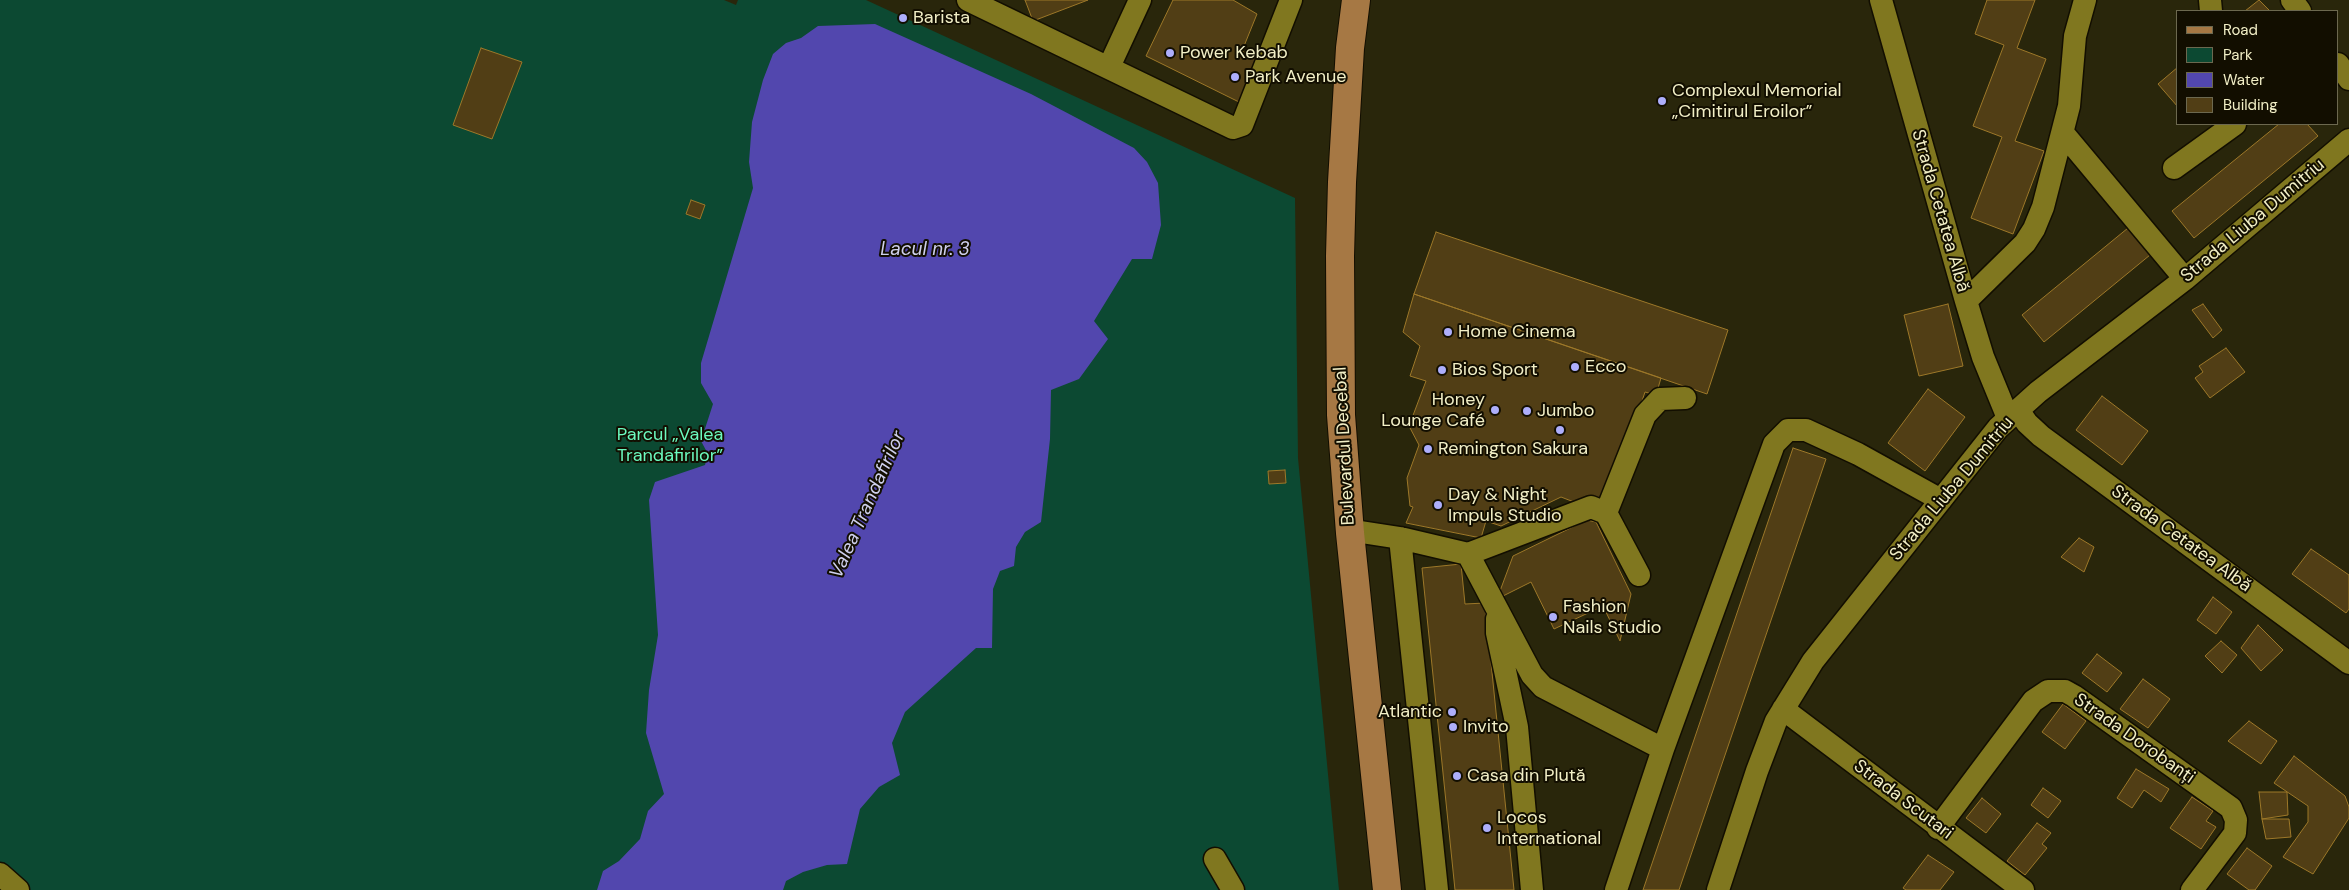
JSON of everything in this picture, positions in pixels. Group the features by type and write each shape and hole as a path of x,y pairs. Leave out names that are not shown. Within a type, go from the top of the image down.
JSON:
{"main road":[{"name":"Bulevardul Decebal","path":"1356,0 1348,79 1340,256 1341,415 1350,533 1387,890"}],"street":[{"path":"968,0 1233,128 1238,128 1242,125 1252,103 1291,0"},
{"path":"1109,67 1140,0"},
{"name":"Strada Cetatea Albă","path":"1881,0 1983,357 2013,414 2349,663"},
{"path":"1966,301 2007,262 2034,229 2043,207 2069,106 2075,36 2085,0"},
{"path":"2339,65 2349,79"},
{"path":"2174,168 2234,125"},
{"path":"2063,132 2185,279"},
{"name":"Strada Liuba Dumitriu","path":"1718,890 1765,748 1783,709 1813,661 1941,500 2013,414 2185,279 2349,140"},
{"path":"1606,512 1645,415 1660,399 1685,398"},
{"path":"1616,890 1663,749 1774,444 1788,430 1806,430 1858,454 1941,500"},
{"path":"1350,533 1361,532 1400,538 1468,554 1591,507 1606,512 1639,574"},
{"path":"1400,538 1437,890"},
{"path":"1468,554 1532,675 1543,687 1663,749"},
{"path":"1497,608 1497,633 1517,727 1532,890"},
{"name":"Strada Dorobanți","path":"1938,828 2033,702 2048,691 2065,691 2082,701 2231,808 2236,820 2235,833 2192,890"},
{"name":"Strada Scutari","path":"1783,709 1938,828 2023,890"},
{"path":"1215,859 1233,890"},
{"path":"0,874 18,890"}],"green space":[{"name":"Parcul „Valea Trandafirilor”","path":"0,0 724,0 736,5 738,0 866,0 1295,198 1298,458 1339,890 0,890"}],"water":[{"name":"Lacul nr. 3","path":"875,24 1031,94 1134,148 1147,162 1158,183 1161,225 1152,259 1132,259 1094,321 1108,339 1079,379 1051,390 1050,439 1041,522 1025,532 1016,547 1014,566 1000,571 993,589 992,648 976,648 905,712 892,743 900,775 879,787 860,809 847,864 827,865 803,872 786,881 783,890 597,890 603,871 619,861 640,839 648,811 664,794 646,733 649,690 658,635 649,500 655,482 705,465 708,454 701,441 713,404 701,383 701,363 753,188 749,162 752,122 763,80 773,54 786,43 801,38 818,26"}],"building":[{"path":"1025,0 1088,0 1033,21"},
{"path":"1173,0 1233,0 1257,14 1242,51 1257,59 1239,102 1146,56"},
{"path":"1987,0 2035,0 2017,48 2046,59 2015,141 2044,151 2013,234 1971,218 2002,137 1973,126 2004,45 1975,34"},
{"path":"2259,0 2269,10 2246,10"},
{"path":"481,48 522,62 492,139 453,125"},
{"path":"2176,69 2176,105 2158,84"},
{"path":"2278,125 2308,125 2318,136 2194,238 2172,211"},
{"path":"691,200 705,205 700,219 686,214"},
{"path":"2128,228 2150,255 2044,342 2022,315"},
{"path":"1436,232 1728,330 1707,394 1414,294"},
{"name":"Jumbo","path":"1414,294 1661,378 1656,395 1645,392 1615,482 1601,502 1574,502 1561,497 1501,526 1486,521 1481,538 1406,523 1413,507 1410,506 1407,478 1419,445 1409,426 1426,381 1410,376 1420,346 1403,332"},
{"path":"1948,304 1963,366 1919,376 1904,315"},
{"path":"2203,304 2222,330 2213,338 2192,310"},
{"path":"2226,348 2245,372 2210,398 2195,378 2203,372 2199,366"},
{"path":"1928,389 1965,417 1925,471 1888,443"},
{"path":"2102,396 2148,431 2122,465 2076,430"},
{"path":"1793,448 1826,459 1679,890 1643,890"},
{"path":"1285,470 1286,483 1269,484 1268,471"},
{"path":"1587,520 1596,522 1631,594 1620,641 1603,606 1554,629 1531,582 1497,599 1513,556"},
{"path":"2079,538 2094,547 2084,572 2061,557"},
{"path":"2311,549 2349,575 2349,609 2346,613 2292,574"},
{"path":"1461,564 1465,604 1485,603 1514,890 1455,890 1422,568"},
{"path":"2213,597 2232,612 2216,634 2197,620"},
{"path":"2258,625 2283,650 2261,671 2241,648"},
{"path":"2221,641 2237,655 2222,673 2205,656"},
{"path":"2097,654 2122,673 2107,692 2082,673"},
{"path":"2143,679 2170,699 2148,728 2120,709"},
{"path":"2063,704 2086,721 2065,749 2042,732"},
{"path":"2249,721 2277,741 2261,764 2228,741"},
{"path":"2294,756 2345,796 2349,807 2349,818 2313,874 2283,857 2308,822 2308,806 2274,783"},
{"path":"2136,769 2169,789 2161,802 2144,790 2132,808 2117,798"},
{"path":"2043,788 2061,801 2048,818 2031,805"},
{"path":"2259,792 2287,792 2288,815 2262,819"},
{"path":"2192,797 2213,811 2206,821 2216,827 2201,849 2170,828"},
{"path":"1982,798 2001,814 1986,833 1966,818"},
{"path":"2262,819 2289,819 2291,837 2266,839"},
{"path":"2037,823 2051,833 2042,844 2047,848 2025,875 2007,861"},
{"path":"2247,848 2272,866 2255,890 2249,890 2227,874"},
{"path":"1928,855 1954,872 1940,890 1906,890 1903,888"}],"place":[{"name":"Barista","path":"903,18"},
{"name":"Power Kebab","path":"1170,53"},
{"name":"Park Avenue","path":"1235,77"},
{"name":"Complexul Memorial „Cimitirul Eroilor”","path":"1662,101"},
{"name":"Home Cinema","path":"1448,332"},
{"name":"Ecco","path":"1575,367"},
{"name":"Bios Sport","path":"1442,370"},
{"name":"Honey Lounge Café","path":"1495,410"},
{"name":"Jumbo","path":"1527,411"},
{"name":"Sakura","path":"1560,430"},
{"name":"Remington","path":"1428,449"},
{"name":"Day & Night Impuls Studio","path":"1438,505"},
{"name":"Fashion Nails Studio","path":"1553,617"},
{"name":"Atlantic","path":"1452,712"},
{"name":"Invito","path":"1453,727"},
{"name":"Casa din Plută","path":"1457,776"},
{"name":"Locos International","path":"1487,828"}],"water label":[{"name":"Valea Trandafirilor","path":"868,505"}]}
